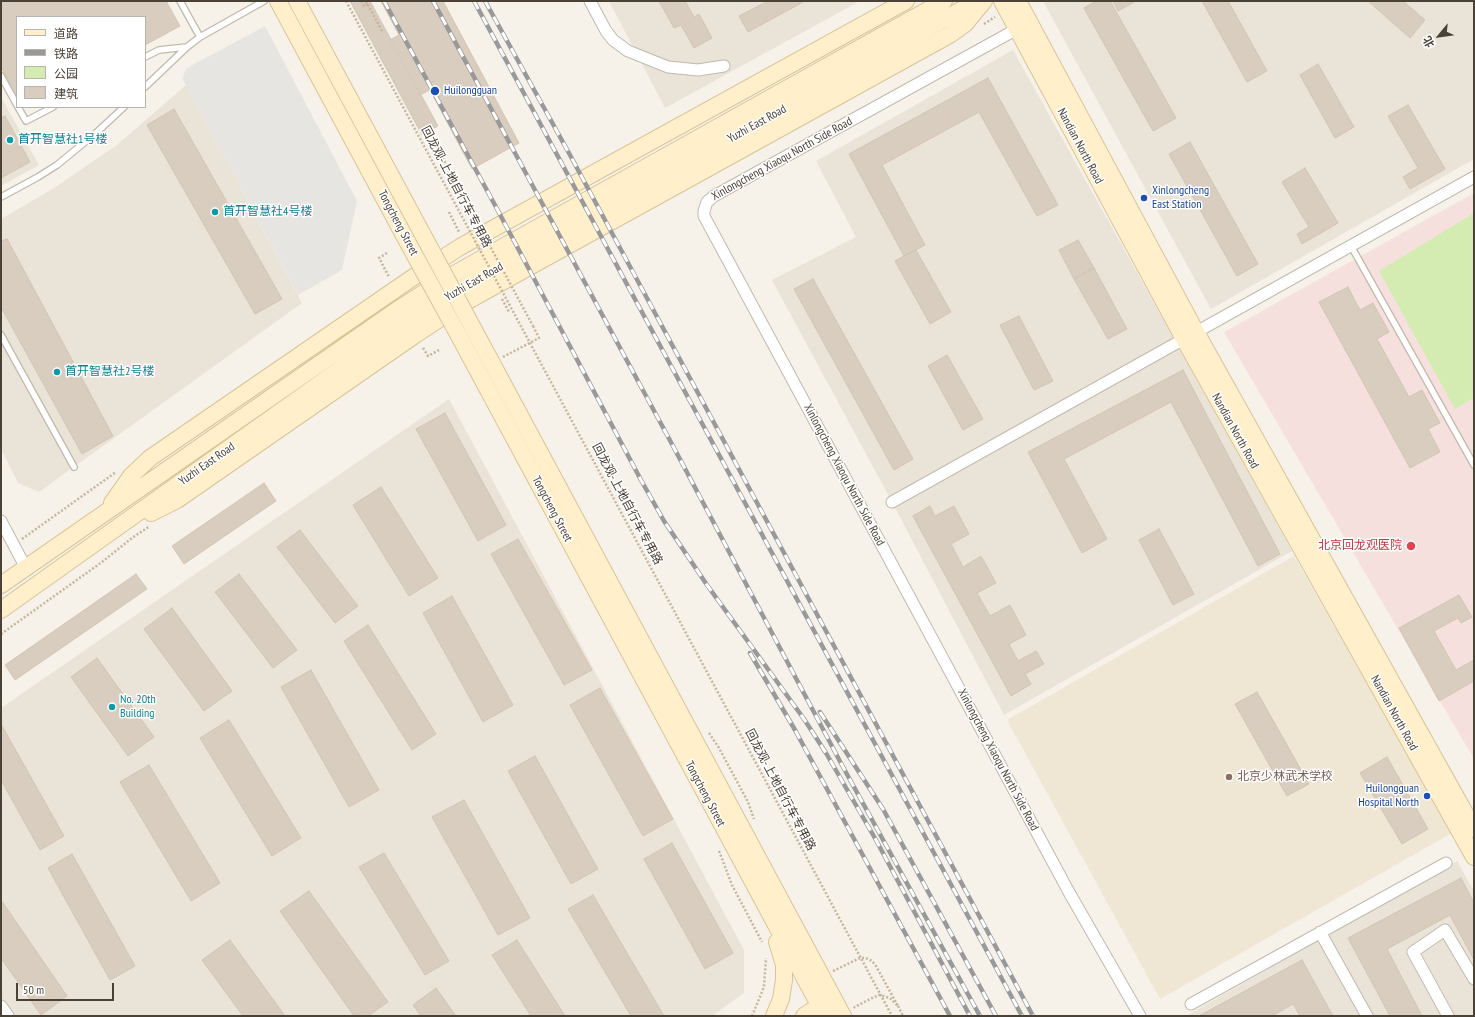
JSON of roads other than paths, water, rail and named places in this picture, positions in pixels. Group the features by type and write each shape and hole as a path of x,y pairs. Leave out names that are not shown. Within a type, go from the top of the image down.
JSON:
{"main road":[{"name":"Tongcheng Street","path":"278,1 723,827 825,1006 849,1012"},
{"name":"Tongcheng Street","path":"297,1 473,328 825,1006"},
{"path":"96,519 107,510 131,476 150,458 414,276 460,247 906,1"},
{"name":"Yuzhi East Road","path":"1,585 384,319 447,278 944,1"},
{"name":"Yuzhi East Road","path":"1,610 381,340 450,295 977,1"},
{"path":"107,535 176,500 462,304 951,34 965,24 984,1"},
{"name":"Nandian North Road","path":"1002,1 1190,335 1474,829"},
{"name":"Nandian North Road","path":"1018,1 1190,335 1474,857"},
{"path":"723,827 744,881 775,938 782,957 785,973 784,987 781,1000 774,1016"},
{"path":"804,1016 825,1006"}],"street":[{"path":"590,1 612,40 628,51 668,67 698,70 724,66"},
{"name":"Xinlongcheng Xiaoqu North Side Road","path":"1017,28 714,196 707,202 704,216 1070,894 1140,1016"},
{"path":"892,502 1474,177"},
{"path":"1,521 26,568"},
{"path":"1191,1004 1446,863"},
{"path":"1448,1016 1413,952 1445,930 1474,979"},
{"path":"1320,932 1367,1016"},
{"path":"1,1006 8,1016"}],"lane":[{"path":"180,1 200,37"},
{"path":"146,86 187,47 200,37 264,1"},
{"path":"146,56 159,50 187,47"},
{"path":"1,76 16,104"},
{"path":"18,108 26,121 51,108"},
{"path":"1,197 57,165 96,133 123,108"},
{"path":"1351,246 1474,465"},
{"path":"1,335 74,467"}],"railway":[{"path":"384,1 664,521 707,585 804,719 826,753 876,840 970,1016"},
{"path":"433,1 673,446 843,767 980,1016"},
{"path":"474,1 1022,1016"},
{"path":"485,1 570,155 1033,1016"},
{"path":"750,653 795,730 950,1016"},
{"path":"820,712 883,809 996,1016"}],"place":[{"name":"Huilongguan","path":"435,91"},
{"name":"首开智慧社1号楼","path":"10,140"},
{"name":"Xinlongcheng East Station","path":"1144,198"},
{"name":"首开智慧社4号楼","path":"215,212"},
{"name":"首开智慧社2号楼","path":"57,372"},
{"name":"北京回龙观医院","path":"1411,546"},
{"name":"No. 20th Building","path":"112,707"},
{"name":"北京少林武术学校","path":"1229,777"},
{"name":"Huilongguan Hospital North","path":"1427,796"}]}
